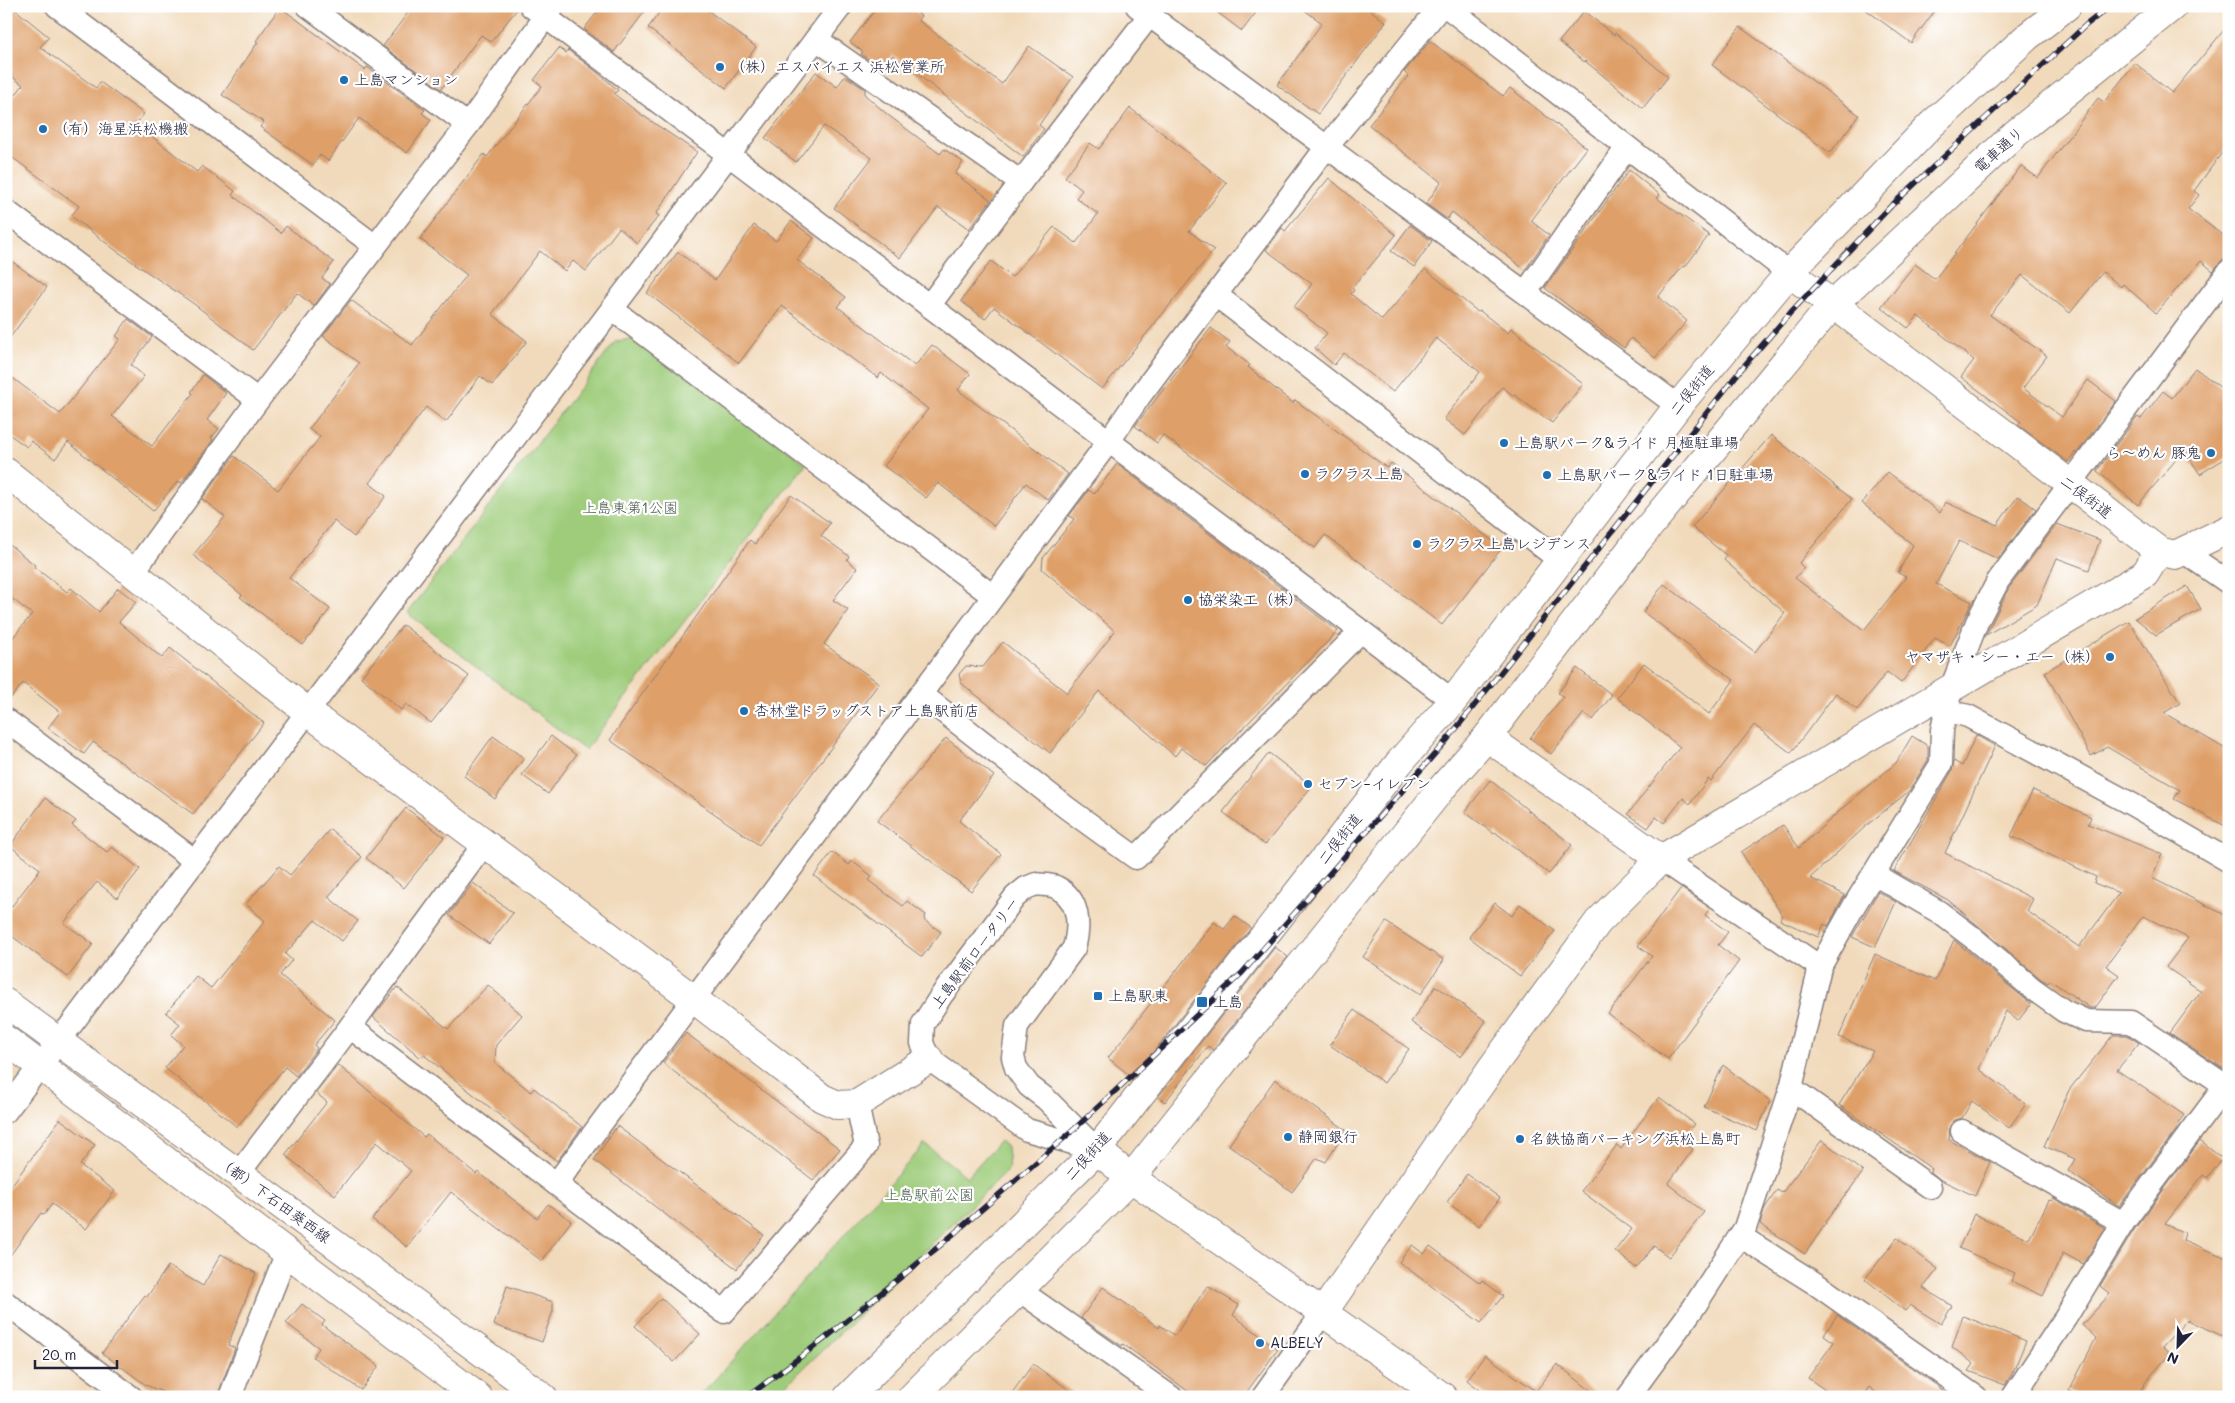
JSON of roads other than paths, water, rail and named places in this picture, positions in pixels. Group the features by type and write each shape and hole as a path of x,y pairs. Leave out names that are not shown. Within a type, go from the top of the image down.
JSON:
{"street":[{"path":"57,6 375,246"},
{"path":"308,6 468,125"},
{"path":"6,1111 194,860 309,713 841,6"},
{"path":"556,1184 695,1000 1109,441 1139,397 1326,148 1441,6"},
{"path":"1446,6 1789,273 1931,125 2028,36 2067,6"},
{"name":"電車通り","path":"1833,304 2015,134 2173,6"},
{"path":"134,571 258,400 468,125 543,10 728,156 1453,701"},
{"path":"929,306 1021,182 1143,11 1326,148 1526,292 1678,406"},
{"path":"816,39 1021,182"},
{"path":"1526,292 1627,147"},
{"path":"6,211 258,400"},
{"path":"1628,1397 1694,1307 1745,1228 1792,1088 1820,967 1941,764 1942,730 1948,700 1977,622 1998,581 2229,271"},
{"name":"二俣街道","path":"848,1397 1097,1150 1400,764 1453,701 1678,406 1789,273 1833,304 2069,485 2171,552"},
{"path":"1216,296 1561,561"},
{"path":"912,1397 1130,1178 1442,788 1487,737 1638,540 1833,304"},
{"path":"613,310 993,596"},
{"path":"6,472 134,571 309,713 695,1000 822,1098 838,1105 857,1104 929,1059 1027,1130 1097,1150 1130,1178 1443,1397"},
{"path":"1263,1397 1494,1066 1598,922 1661,860 1948,700 2146,574 2171,552 2229,529"},
{"path":"2171,552 2229,583"},
{"path":"921,694 1067,808 1136,858 1361,631"},
{"path":"1948,700 1968,716 2149,814 2229,861"},
{"path":"6,720 194,860"},
{"path":"1487,737 1661,860 1820,967"},
{"path":"238,1174 350,1027 485,843"},
{"path":"1874,874 1939,912 2064,1011 2086,1021 2130,1022 2228,1085 2123,1222 2066,1317 2013,1397"},
{"name":"上島駅前ロータリー","path":"929,1059 922,1043 923,1024 941,996 1015,897 1026,888 1036,884 1055,887 1070,898 1078,917 1076,941 1074,948 1017,1026 1013,1057 1016,1068 1029,1086 1046,1099 1097,1150"},
{"name":"（都）下石田葵西線","path":"6,1004 543,1397"},
{"path":"350,1027 724,1312 863,1152 866,1146 857,1104"},
{"path":"6,1040 478,1397"},
{"path":"1792,1088 1930,1187"},
{"path":"1962,1131 2123,1222"},
{"path":"1740,1236 1816,1284 1976,1397"},
{"path":"230,1397 287,1252"},
{"path":"1019,1290 1171,1397"},
{"path":"6,1302 131,1397"}],"railway":[{"path":"747,1397 823,1340 943,1243 1070,1133 1242,973 1447,740 1743,367 1791,312 1891,206 2086,25 2110,6"}],"place":[{"name":"（株）エスバイエス 浜松営業所","path":"720,67"},
{"name":"上島マンション","path":"344,80"},
{"name":"（有）海星浜松機搬","path":"43,129"},
{"name":"上島駅パーク&ライド 月極駐車場","path":"1504,443"},
{"name":"ら～めん 豚鬼","path":"2211,453"},
{"name":"ラクラス上島","path":"1305,474"},
{"name":"上島駅パーク&ライド 1日駐車場","path":"1547,475"},
{"name":"ラクラス上島レジデンス","path":"1417,544"},
{"name":"協栄染工（株）","path":"1188,600"},
{"name":"ヤマザキ・シー・エー（株）","path":"2110,657"},
{"name":"杏林堂ドラッグストア上島駅前店","path":"744,711"},
{"name":"セブン−イレブン","path":"1308,784"},
{"name":"上島駅東","path":"1098,996"},
{"name":"上島","path":"1202,1002"},
{"name":"静岡銀行","path":"1288,1137"},
{"name":"名鉄協商パーキング浜松上島町","path":"1520,1139"},
{"name":"ALBELY","path":"1260,1343"}],"park label":[{"name":"上島東第1公園","path":"630,508"},
{"name":"上島駅前公園","path":"929,1195"}]}
